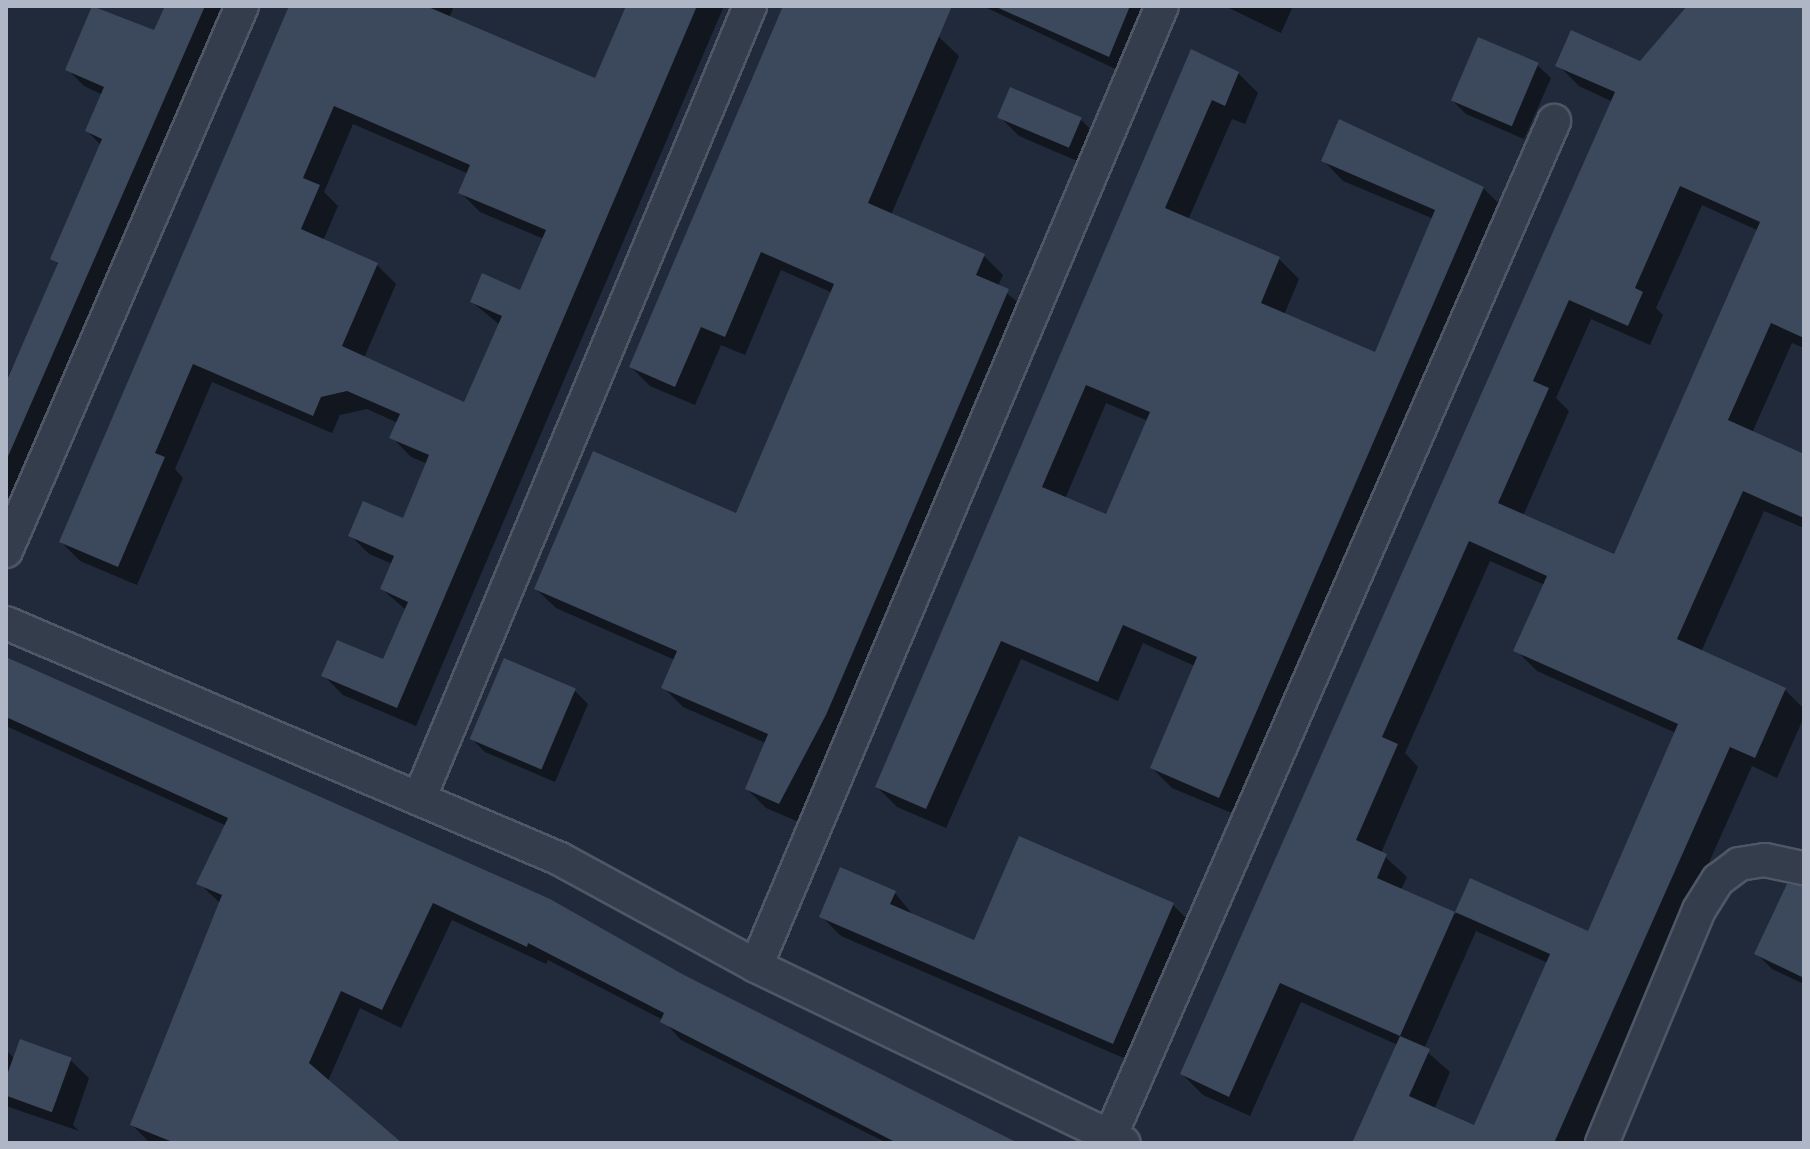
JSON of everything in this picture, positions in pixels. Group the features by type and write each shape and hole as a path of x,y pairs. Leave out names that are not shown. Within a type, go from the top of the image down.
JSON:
{"street":[{"path":"6,551 242,6"},
{"path":"419,799 750,6"},
{"path":"756,966 1162,6"},
{"path":"6,623 560,859 756,966 1117,1140 1554,121"},
{"path":"1602,1143 1699,910 1718,880 1739,864 1765,860 1802,861"}],"building":[{"path":"92,6 154,30 165,6 205,6 6,461 6,382 58,263 50,259 102,139 85,131 104,87 65,70"},
{"path":"289,6 426,6 595,78 626,6 697,6 397,708 321,676 337,640 383,659 408,602 380,589 394,556 348,536 363,501 403,518 429,455 389,438 400,414 347,391 321,397 313,416 193,364 155,453 165,457 118,567 59,542","holes":["334,106 470,165 458,193 546,230 520,290 482,273 470,302 502,316 464,402 342,346 378,263 301,229 320,185 303,178"]},
{"path":"783,6 952,6 868,203 985,254 976,275 1009,289 826,715 779,804 745,789 768,734 661,688 677,651 534,589 593,451 736,513 834,284 761,252 725,337 701,327 675,387 629,367"},
{"path":"994,6 1130,6 1109,57"},
{"path":"1687,6 1804,6 1804,338 1771,323 1728,420 1804,454 1804,518 1743,491 1677,639 1786,688 1755,758 1730,747 1554,1143 1352,1143 1400,1036 1280,983 1229,1097 1180,1074 1615,92 1555,66 1571,30 1640,61","holes":["1680,186 1760,222 1614,554 1498,503 1549,388 1533,381 1569,300 1628,326 1643,292 1635,288","1469,541 1547,576 1513,651 1678,724 1588,931 1470,878 1455,912 1377,878 1387,854 1356,840 1398,744 1382,737","1455,912 1550,954 1474,1125 1409,1096 1430,1049 1400,1036"]},
{"path":"1478,37 1539,63 1512,126 1451,101"},
{"path":"1191,49 1239,72 1225,106 1212,100 1165,208 1280,257 1261,303 1375,352 1435,210 1321,161 1339,119 1484,187 1219,798 1150,768 1197,657 1123,625 1098,682 1001,641 926,809 875,787","holes":["1086,385 1150,412 1106,514 1042,487"]},
{"path":"1010,87 1082,117 1069,148 997,117"},
{"path":"6,657 550,899 684,975 1018,1143 897,1143 660,1022 664,1013 528,943 527,947 433,903 382,1010 341,991 309,1063 402,1143 175,1143 130,1125 222,895 196,884 228,818 6,717"},
{"path":"504,658 576,688 541,769 470,739"},
{"path":"1019,836 1174,903 1113,1044 819,917 840,867 896,891 890,904 974,940"},
{"path":"1787,884 1804,886 1804,978 1754,954"},
{"path":"20,1039 72,1058 52,1112 6,1096 6,1077"}]}
